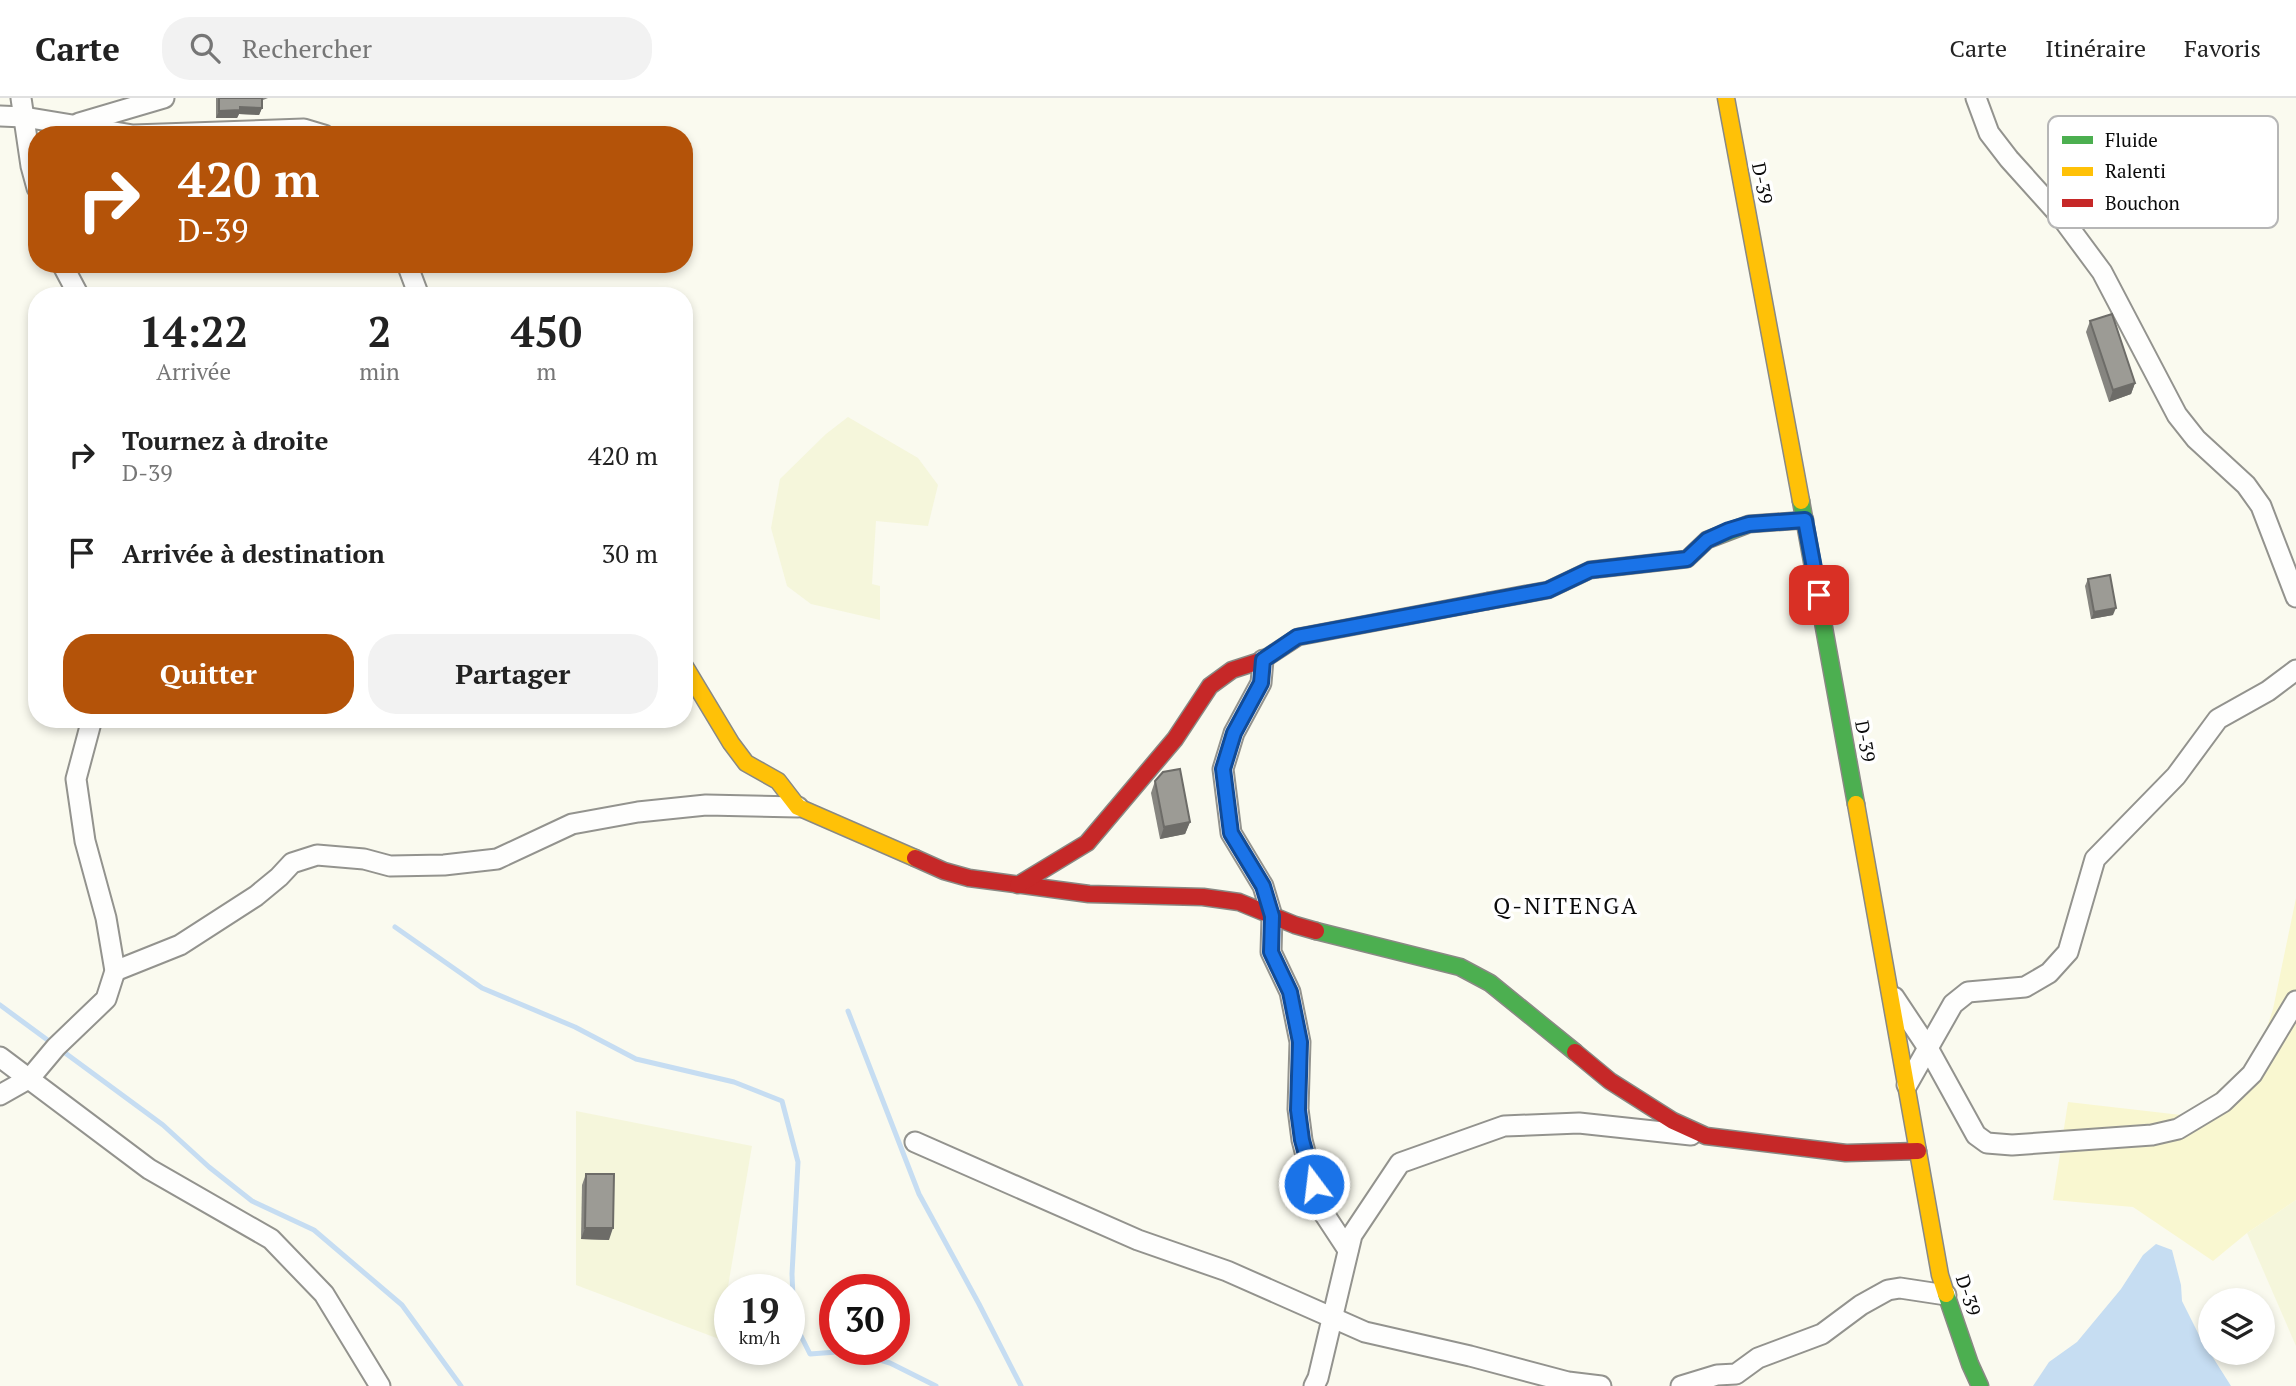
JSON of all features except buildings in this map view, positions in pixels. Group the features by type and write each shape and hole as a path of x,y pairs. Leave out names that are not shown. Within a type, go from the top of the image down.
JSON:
{"street":[{"path":"71,125 164,98"},
{"name":"D-39","path":"1726,98 1805,520 1940,1275 1980,1386"},
{"path":"1976,98 1989,133 2048,202"},
{"path":"22,108 28,152"},
{"path":"0,116 22,108 77,126"},
{"path":"2069,228 2102,272 2178,415 2196,439 2246,485 2261,506 2296,597"},
{"path":"1018,885 1087,843 1175,739 1210,686 1232,670 1263,660 1297,637 1548,590 1590,570 1687,559 1707,540 1729,530 1749,524 1805,520"},
{"path":"1263,660 1261,683 1234,733 1223,769 1231,833 1263,886 1272,916 1271,952 1290,992 1300,1042 1298,1110 1302,1140 1320,1206 1348,1250"},
{"path":"1907,1085 1953,1004 1968,992 2025,987 2049,973 2068,952 2095,859 2176,776 2218,719 2268,691 2296,670"},
{"path":"693,679 731,743 746,762 778,781 798,807"},
{"path":"0,1095 30,1078 106,999 115,971 106,918 85,841 76,779 90,728"},
{"path":"115,971 180,944 256,896 292,863 317,855 364,859 390,866 432,866 497,859 572,824 638,811 706,805 798,807 944,871 969,878 1089,894 1203,897 1239,902 1296,925 1460,967 1490,983 1610,1081 1673,1121 1706,1136"},
{"path":"1890,990 1928,1048 1976,1135 1987,1143 2012,1145 2152,1135 2178,1129 2223,1102 2252,1074 2296,1002"},
{"path":"0,1057 149,1169 271,1239 324,1294 380,1386"},
{"path":"1317,1383 1352,1235 1400,1163 1413,1156 1458,1144 1504,1126 1579,1123 1846,1153 1918,1151"},
{"path":"915,1142 1138,1240 1227,1271 1365,1332 1567,1382 1601,1386"},
{"path":"1681,1386 1717,1375 1736,1374 1759,1358 1822,1334 1861,1305 1888,1290 1900,1288 1946,1295"}],"green space":[{"path":"848,417 918,458 938,485 928,526 876,521 872,584 880,586 880,620 811,604 787,586 771,528 780,479 826,434"},
{"path":"576,1111 752,1146 730,1274 714,1274 714,1337 576,1285"},
{"path":"2296,1200 2296,1346 2275,1298 2275,1288 2271,1288 2247,1233"}],"sand":[{"path":"2296,898 2296,1200 2247,1233 2213,1261 2133,1207 2053,1200 2068,1102 2190,1116 2258,1055 2273,1009"}],"water":[{"path":"2156,1244 2172,1250 2182,1301 2198,1333 2198,1365 2218,1365 2231,1386 2033,1386 2049,1362 2077,1342 2121,1289 2143,1255"}],"waterway":[{"path":"395,927 482,988 575,1027 636,1059 734,1082 782,1101 798,1162 792,1274 794,1322 810,1354 850,1351 890,1363 936,1386"},
{"path":"0,1005 163,1125 252,1201 314,1230 402,1305 461,1386"},
{"path":"848,1011 919,1194 1021,1386"}],"traffic: fast":[{"path":"1801,501 1856,804"},
{"path":"1488,601 1548,590 1590,570 1687,559 1707,540 1749,524 1805,520"},
{"path":"1316,931 1460,967 1490,983 1575,1052"},
{"path":"1946,1294 1980,1386"}],"traffic: slow":[{"path":"1726,98 1801,501"},
{"path":"693,680 746,763 778,781 798,807 915,858"},
{"path":"1856,804 1940,1275 1946,1294"}],"traffic: jam":[{"path":"1018,885 1087,843 1175,739 1210,686 1232,670 1263,660 1298,637 1488,601"},
{"path":"915,858 944,871 969,878 1089,894 1203,897 1239,902 1316,931"},
{"path":"1575,1052 1610,1081 1673,1121 1706,1136 1846,1153 1918,1151"}],"district":[{"name":"Q-NITENGA","path":"1566,905"}],"route":[{"path":"1314,1184 1302,1140 1298,1110 1300,1042 1290,992 1271,952 1272,916 1263,886 1231,833 1223,769 1234,733 1261,683 1263,660 1297,637 1548,590 1590,570 1687,559 1707,540 1749,524 1805,520 1819,595"}]}
